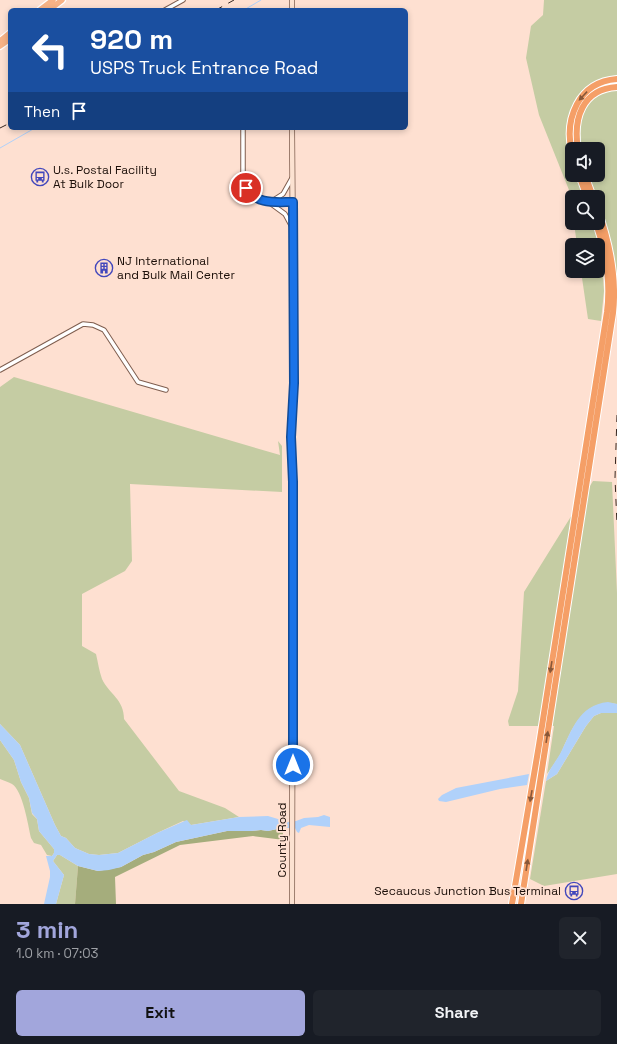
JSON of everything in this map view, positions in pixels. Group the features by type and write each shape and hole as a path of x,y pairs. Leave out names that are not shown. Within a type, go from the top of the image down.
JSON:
{"highway":[{"path":"43,8 53,0"},
{"path":"52,8 62,0"},
{"path":"0,41 8,35"},
{"path":"571,142 569,128 572,113 584,94 604,82 617,80"},
{"path":"578,142 577,123 584,106 597,93 606,89 617,87"},
{"path":"512,904 540,738 611,282 598,230"},
{"path":"521,904 612,317 610,248 604,230"}],"main road":[{"name":"County Road","path":"292,130 294,383 291,437 293,482 292,904"}],"street":[{"path":"169,8 183,0"},
{"path":"243,130 242,176 244,185 248,192 255,198 269,202 293,202"},
{"path":"269,202 283,194 287,189 293,175"},
{"path":"269,202 285,214 293,230"},
{"path":"0,370 83,324 104,330 138,382 166,390"}],"green space":[{"path":"544,0 617,0 617,276 605,277 605,238 576,238 575,230 605,230 605,190 569,190 566,182 605,182 605,142 565,142 565,180 539,115 526,58 531,26 543,15"},
{"path":"582,278 603,278 604,291 601,321 588,319"},
{"path":"14,377 280,455 278,441 282,446 282,492 130,484 132,561 125,571 82,594 82,646 96,654 102,679 122,706 124,719 179,791 225,808 239,817 191,825 183,821 118,853 99,855 89,854 75,848 66,838 61,836 20,745 0,724 0,387"},
{"path":"593,481 612,482 617,593 617,704 606,703 596,706 588,710 581,717 547,774 554,726 509,726 508,721 518,691 524,592"},
{"path":"601,713 617,713 617,874 544,886 530,879 546,781 557,774 586,726 594,716"},
{"path":"0,740 14,760 21,782 29,798 32,814 37,819 39,831 54,849 52,856 47,855 41,845 34,843 31,838 22,801 16,788 11,783 0,779"},
{"path":"282,828 284,840 253,836 180,845 115,877 116,904 75,904 78,866 98,871 121,867 143,855 154,852 176,842 227,831 268,831"},
{"path":"57,855 60,855 78,866 75,904 56,904 64,875 53,861"}],"water":[{"path":"608,702 617,704 617,713 601,713 594,716 586,726 557,774 546,781 550,770 577,720 590,708 598,704"},
{"path":"0,724 20,745 61,836 66,838 75,848 89,854 99,855 118,853 157,833 187,820 191,825 239,817 268,816 288,822 324,815 330,817 330,827 309,825 301,828 299,833 295,828 282,828 268,831 227,831 176,842 154,852 143,855 121,867 109,870 98,871 78,866 60,855 57,855 53,861 64,875 56,904 44,904 50,877 46,856 52,856 54,849 39,831 37,819 32,813 29,798 21,782 14,760 0,740"},
{"path":"529,774 527,785 500,789 446,802 439,801 438,799 442,795 456,788"}],"waterway":[{"path":"247,8 261,0"},
{"path":"0,148 32,130"}],"railway":[{"path":"220,8 234,0"},
{"path":"0,128 8,124"},
{"path":"617,415 615,478 617,525"}],"place":[{"name":"U.s. Postal Facility At Bulk Door","path":"40,177"},
{"name":"NJ International and Bulk Mail Center","path":"104,268"},
{"name":"Secaucus Junction Bus Terminal","path":"574,891"}],"route":[{"path":"246,188 251,195 262,201 293,202 294,383 291,437 293,482 293,765"}]}
